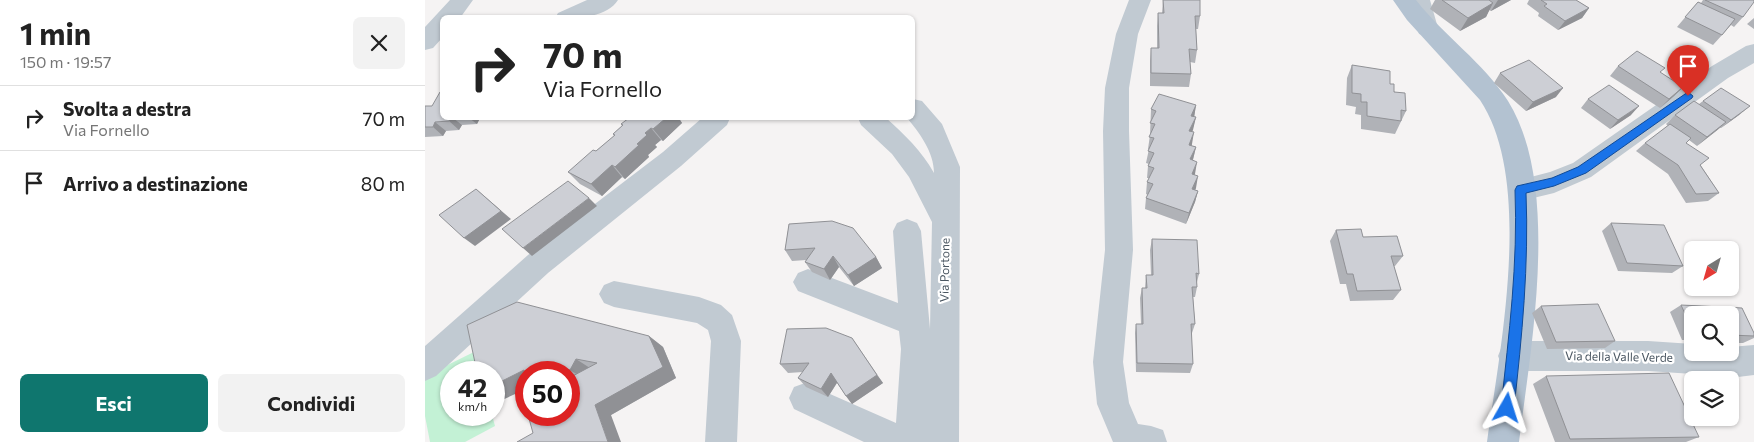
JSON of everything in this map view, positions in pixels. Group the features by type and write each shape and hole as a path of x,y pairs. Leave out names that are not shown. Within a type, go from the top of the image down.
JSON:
{"main road":[{"path":"1404,0 1427,28 1479,81 1501,112 1509,129 1515,150 1521,190 1522,259 1503,442"}],"street":[{"path":"450,15 462,0"},
{"path":"573,15 607,0"},
{"path":"1136,441 1113,404 1109,384 1109,362 1119,250 1116,131 1117,88 1127,34 1140,0"},
{"path":"1419,0 1427,28"},
{"path":"425,42 440,25"},
{"path":"425,52 440,52"},
{"path":"1521,190 1554,182 1582,170 1720,72 1754,52"},
{"name":"Via Portone","path":"915,110 933,131 947,167 943,442"},
{"path":"425,366 538,264 672,160 716,120"},
{"path":"872,120 901,146 919,170 946,221"},
{"path":"907,231 916,349 911,442"},
{"path":"808,282 913,322"},
{"path":"614,294 699,310 712,315 720,321 725,330 726,341 721,442"},
{"name":"Via della Valle Verde","path":"1513,356 1648,356 1738,362 1754,360"},
{"path":"805,398 901,442"}],"green space":[{"path":"476,351 478,361 456,361"},
{"path":"440,369 440,426 495,426 465,442 430,442 425,416 425,376"}],"building":[{"path":"1163,0 1200,0 1200,16 1195,16 1197,50 1189,49 1191,74 1151,73 1151,48 1159,48 1158,13 1164,13"},
{"path":"1442,0 1489,0 1493,3 1468,18"},
{"path":"1541,0 1576,0 1589,8 1565,21 1544,6 1547,4"},
{"path":"1705,0 1754,0 1754,2 1743,17"},
{"path":"1698,2 1735,19 1722,35 1685,17"},
{"path":"1637,51 1665,68 1660,72 1683,87 1669,99 1618,66"},
{"path":"1529,60 1563,88 1533,102 1500,73"},
{"path":"1352,65 1390,71 1390,84 1394,84 1394,92 1405,93 1406,111 1401,110 1401,121 1367,116 1367,102 1361,102 1361,94 1352,93"},
{"path":"1609,85 1639,106 1618,120 1588,99"},
{"path":"1721,88 1750,106 1731,120 1703,101"},
{"path":"440,92 440,120 449,121 435,122 433,127 425,127 425,106 432,106"},
{"path":"1159,94 1196,105 1191,116 1196,117 1189,131 1194,132 1189,145 1196,147 1190,159 1197,162 1192,174 1198,176 1192,189 1198,191 1189,213 1146,198 1153,184 1147,182 1154,168 1148,166 1154,153 1148,151 1154,138 1149,137 1155,124 1150,123 1156,111 1151,109"},
{"path":"1694,101 1726,122 1707,137 1675,115"},
{"path":"626,120 664,120 645,133 647,135 637,144 639,145 615,167 612,165 591,184 568,172 593,150 596,151 615,135 613,134 623,125 621,124"},
{"path":"1670,124 1691,138 1686,143 1709,158 1700,165 1719,193 1696,194 1678,165 1645,143"},
{"path":"568,181 589,198 523,248 502,229"},
{"path":"476,189 501,211 464,238 439,215"},
{"path":"832,221 853,228 876,257 848,275 833,256 824,269 805,262 815,248 785,250 789,224"},
{"path":"1611,223 1664,225 1683,266 1627,263"},
{"path":"1361,229 1363,237 1397,236 1403,256 1391,256 1401,290 1357,291 1353,274 1347,274 1336,230"},
{"path":"1152,239 1197,240 1199,274 1196,273 1197,287 1192,287 1195,324 1191,324 1193,364 1137,363 1136,324 1143,324 1142,288 1147,288 1146,275 1153,275"},
{"path":"517,302 649,336 663,367 595,405 608,442 517,442 533,433 531,426 580,426 580,372 597,363 576,359 575,361 515,361 515,374 505,380 505,361 475,361 467,325"},
{"path":"1598,304 1615,341 1556,342 1541,306"},
{"path":"1681,305 1701,306 1684,306 1684,312"},
{"path":"1739,308 1742,308 1754,336 1739,335"},
{"path":"826,328 852,338 877,375 846,396 831,373 821,389 798,378 809,363 780,364 787,329"},
{"path":"1669,373 1684,405 1684,426 1694,426 1699,437 1570,439 1546,376"}],"route":[{"path":"1507,408 1519,300 1523,240 1521,190 1554,182 1582,170 1688,96"}]}
